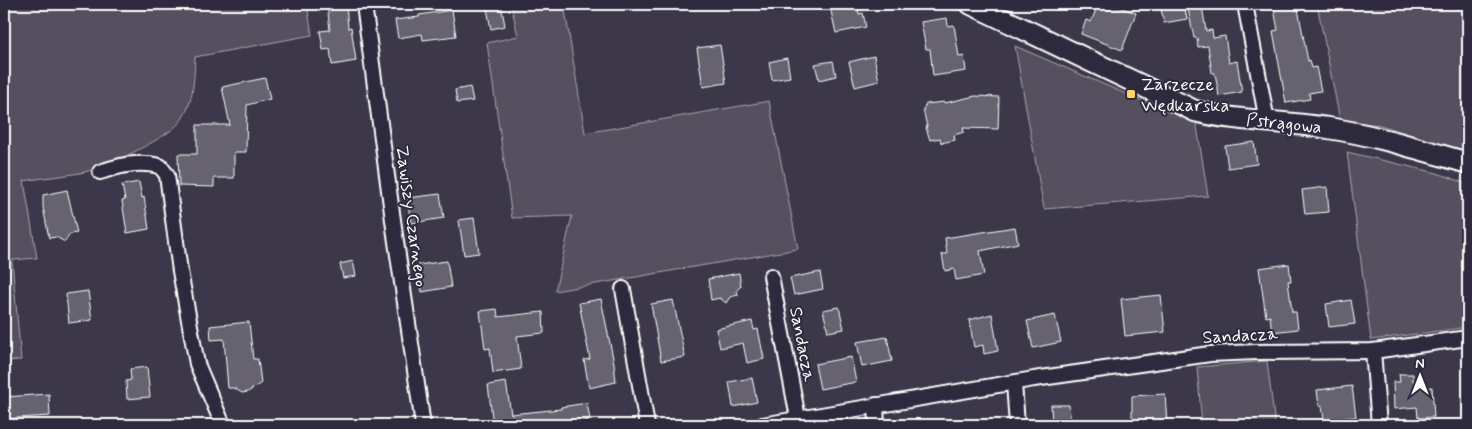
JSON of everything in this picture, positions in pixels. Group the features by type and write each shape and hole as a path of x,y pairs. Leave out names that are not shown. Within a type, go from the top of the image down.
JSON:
{"street":[{"name":"Pstrągowa","path":"971,4 1195,111 1228,118 1347,131 1468,163"},
{"path":"1245,4 1267,121"},
{"name":"Zawiszy Czarnego","path":"365,12 395,235 424,425"},
{"path":"100,172 123,165 146,163 160,166 167,175 180,272 197,364 223,425"},
{"name":"Sandacza","path":"771,276 798,418"},
{"path":"623,289 647,425"},
{"name":"Sandacza","path":"762,425 1014,383 1210,354 1373,351 1468,338"},
{"path":"1373,351 1379,425"},
{"path":"1014,383 1017,425"},
{"path":"876,405 877,425"}],"shaded area":[{"path":"4,4 307,4 312,35 195,57 193,83 188,108 173,129 138,150 92,170 24,181 37,258 12,260 21,360 4,361"},
{"path":"511,4 564,4 585,133 769,101 798,249 555,291 572,216 512,218 487,43 518,36"},
{"path":"1317,4 1468,4 1468,152 1380,125 1340,120"},
{"path":"1015,46 1163,110 1196,120 1208,196 1044,209"},
{"path":"1347,152 1437,173 1468,184 1468,327 1371,340"},
{"path":"1267,361 1275,425 1202,425 1197,367"}],"building":[{"path":"327,4 346,4 348,28 351,27 356,61 332,65 330,49 323,50 320,31 330,30"},
{"path":"486,4 501,4 505,26 491,29"},
{"path":"857,4 859,14 863,13 866,27 836,33 830,7"},
{"path":"1111,4 1136,13 1122,50 1081,34 1086,20 1091,22 1098,5 1109,10"},
{"path":"1160,4 1184,4 1187,19 1164,23"},
{"path":"1273,4 1297,4 1308,61 1310,60 1312,68 1316,67 1321,91 1309,93 1310,99 1286,103 1273,31 1278,30"},
{"path":"1202,6 1206,31 1212,30 1213,38 1225,36 1229,63 1237,61 1242,92 1219,96 1215,73 1212,73 1208,46 1198,47 1197,38 1194,38 1188,9"},
{"path":"452,10 456,36 423,40 422,34 398,38 395,20"},
{"path":"947,18 948,26 954,25 959,57 964,56 966,71 933,76 930,49 926,49 921,22"},
{"path":"720,45 726,83 703,87 697,48"},
{"path":"874,56 879,81 855,87 849,62"},
{"path":"787,58 790,77 772,80 769,62"},
{"path":"833,61 836,76 819,80 815,64"},
{"path":"265,78 270,99 247,105 246,152 234,152 234,178 214,178 214,187 179,186 178,154 197,154 197,125 230,125 222,87"},
{"path":"470,87 473,101 457,103 455,90"},
{"path":"975,96 999,97 998,129 963,128 964,132 954,135 955,140 941,143 940,138 930,140 923,110 926,104 945,103"},
{"path":"1254,142 1257,164 1228,168 1225,146"},
{"path":"139,182 142,198 144,197 149,229 127,233 122,201 125,200 122,185"},
{"path":"1327,187 1329,212 1305,214 1302,190"},
{"path":"67,190 77,233 70,234 65,242 56,237 49,238 43,207 43,195"},
{"path":"440,194 444,218 411,223 407,198"},
{"path":"474,218 479,253 464,255 459,220"},
{"path":"1015,227 1018,243 980,251 984,275 956,280 954,269 945,271 942,254 947,254 945,238"},
{"path":"353,261 356,276 343,278 340,264"},
{"path":"447,261 451,287 422,292 418,265"},
{"path":"1289,264 1291,281 1288,281 1292,312 1296,312 1298,329 1272,332 1270,316 1266,317 1259,268"},
{"path":"820,272 823,289 794,295 790,278"},
{"path":"739,273 741,286 737,290 738,295 730,297 726,303 720,298 711,300 708,279"},
{"path":"88,291 92,320 69,323 66,294"},
{"path":"1161,295 1165,332 1125,336 1121,299"},
{"path":"601,299 616,382 589,388 584,360 590,359 579,303"},
{"path":"673,300 685,357 661,361 651,304"},
{"path":"1351,300 1355,324 1329,327 1326,304"},
{"path":"839,307 844,329 828,332 823,310"},
{"path":"497,309 498,317 543,312 544,333 517,336 521,369 493,373 490,348 485,349 480,311"},
{"path":"992,314 998,351 984,354 983,345 974,347 969,320"},
{"path":"1055,315 1061,342 1033,348 1027,321"},
{"path":"752,321 754,330 758,329 764,359 747,363 743,343 720,348 716,329"},
{"path":"249,322 253,359 258,359 261,383 248,392 242,393 234,388 228,388 224,339 211,340 210,326"},
{"path":"887,337 892,361 862,367 857,342"},
{"path":"851,357 856,382 820,389 815,364"},
{"path":"147,367 150,397 127,399 126,381 131,380 130,369"},
{"path":"1399,374 1413,374 1413,381 1420,380 1421,388 1432,387 1434,417 1418,418 1417,407 1394,409 1393,382 1400,382"},
{"path":"752,378 757,402 733,407 729,382"},
{"path":"506,382 511,414 561,409 561,407 587,403 590,420 564,425 493,425 488,385"},
{"path":"1352,386 1356,417 1324,420 1322,406 1319,406 1317,390"},
{"path":"49,394 50,416 4,419 4,397"},
{"path":"1165,394 1167,425 1132,425 1132,396"},
{"path":"1051,405 1069,405 1071,425 1052,425"}],"place":[{"name":"Zarzecze Wędkarska","path":"1131,94"}]}
